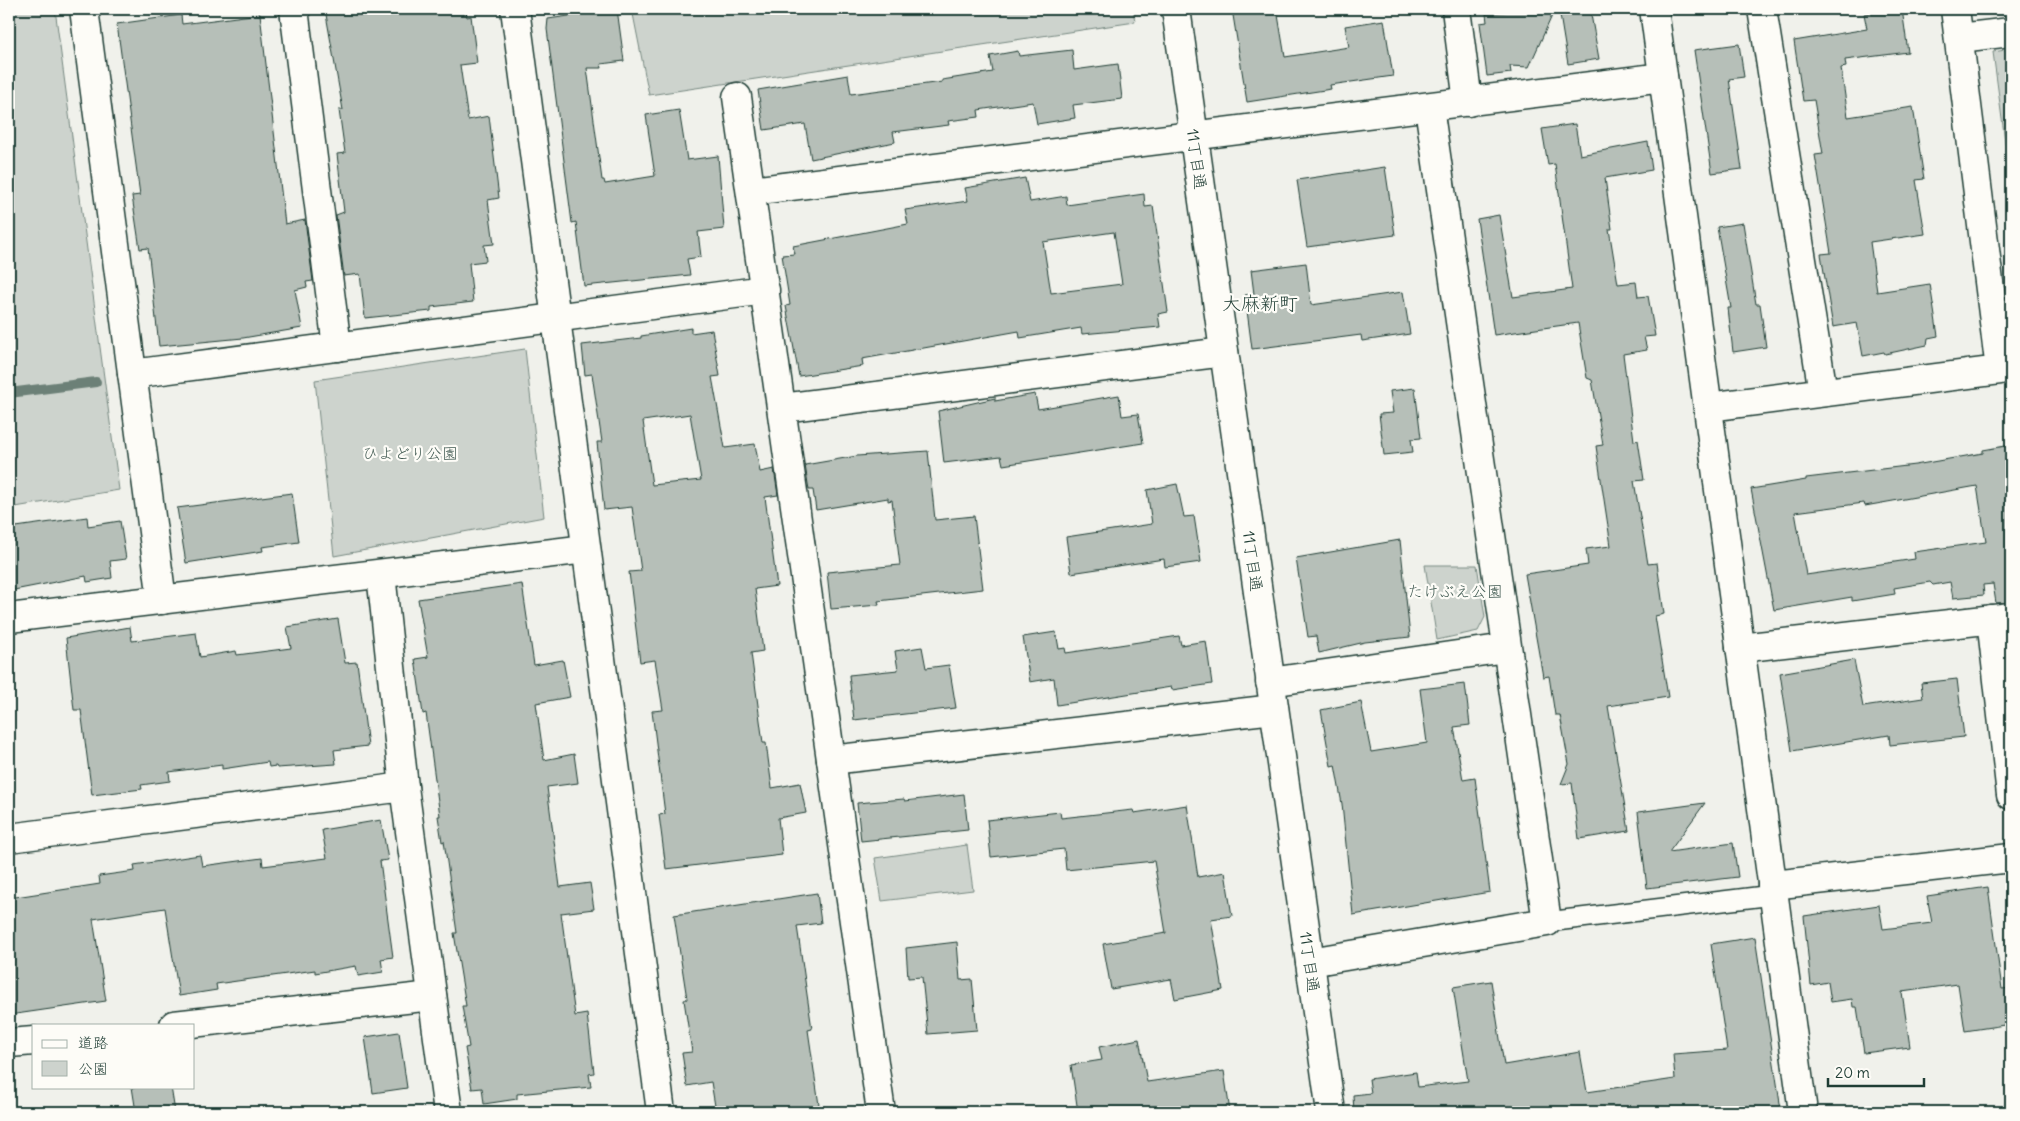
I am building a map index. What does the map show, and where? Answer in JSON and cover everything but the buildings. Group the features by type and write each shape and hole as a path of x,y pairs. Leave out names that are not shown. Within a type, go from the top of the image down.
{"street":[{"path":"84,9 162,600"},
{"path":"294,9 337,347"},
{"path":"515,9 661,1112"},
{"name":"11丁目通","path":"1176,9 1331,1112"},
{"path":"1456,9 1468,102"},
{"path":"1654,9 1803,1112"},
{"path":"1762,9 1822,392"},
{"path":"1708,406 2000,370 2000,277 1959,38 1956,9"},
{"path":"1959,38 2011,32"},
{"path":"751,191 1663,76"},
{"path":"737,96 881,1112"},
{"path":"1310,962 1547,922 1429,107"},
{"path":"132,374 765,290"},
{"path":"782,408 1224,352"},
{"path":"9,618 586,549"},
{"path":"381,574 404,787 448,1112"},
{"path":"1740,648 2001,618 2011,795"},
{"path":"1270,682 1506,648"},
{"path":"831,760 1274,709"},
{"path":"9,838 404,787"},
{"path":"1773,890 2011,858"},
{"path":"183,1024 432,996"},
{"path":"9,1044 32,1041"}],"lane":[{"path":"1547,922 1773,890"}],"green space":[{"path":"9,9 55,9 119,490 9,508"},
{"path":"632,9 1133,9 1135,22 649,95"},
{"path":"2011,49 2011,186 1993,52"},
{"name":"ひよどり公園","path":"525,349 544,517 334,556 315,380"},
{"name":"たけぶえ公園","path":"1425,565 1477,565 1485,617 1478,631 1437,640"},
{"path":"967,845 973,890 882,901 875,858"}],"waterway":[{"path":"9,393 96,382"}],"district":[{"name":"大麻新町","path":"1260,303"}]}
